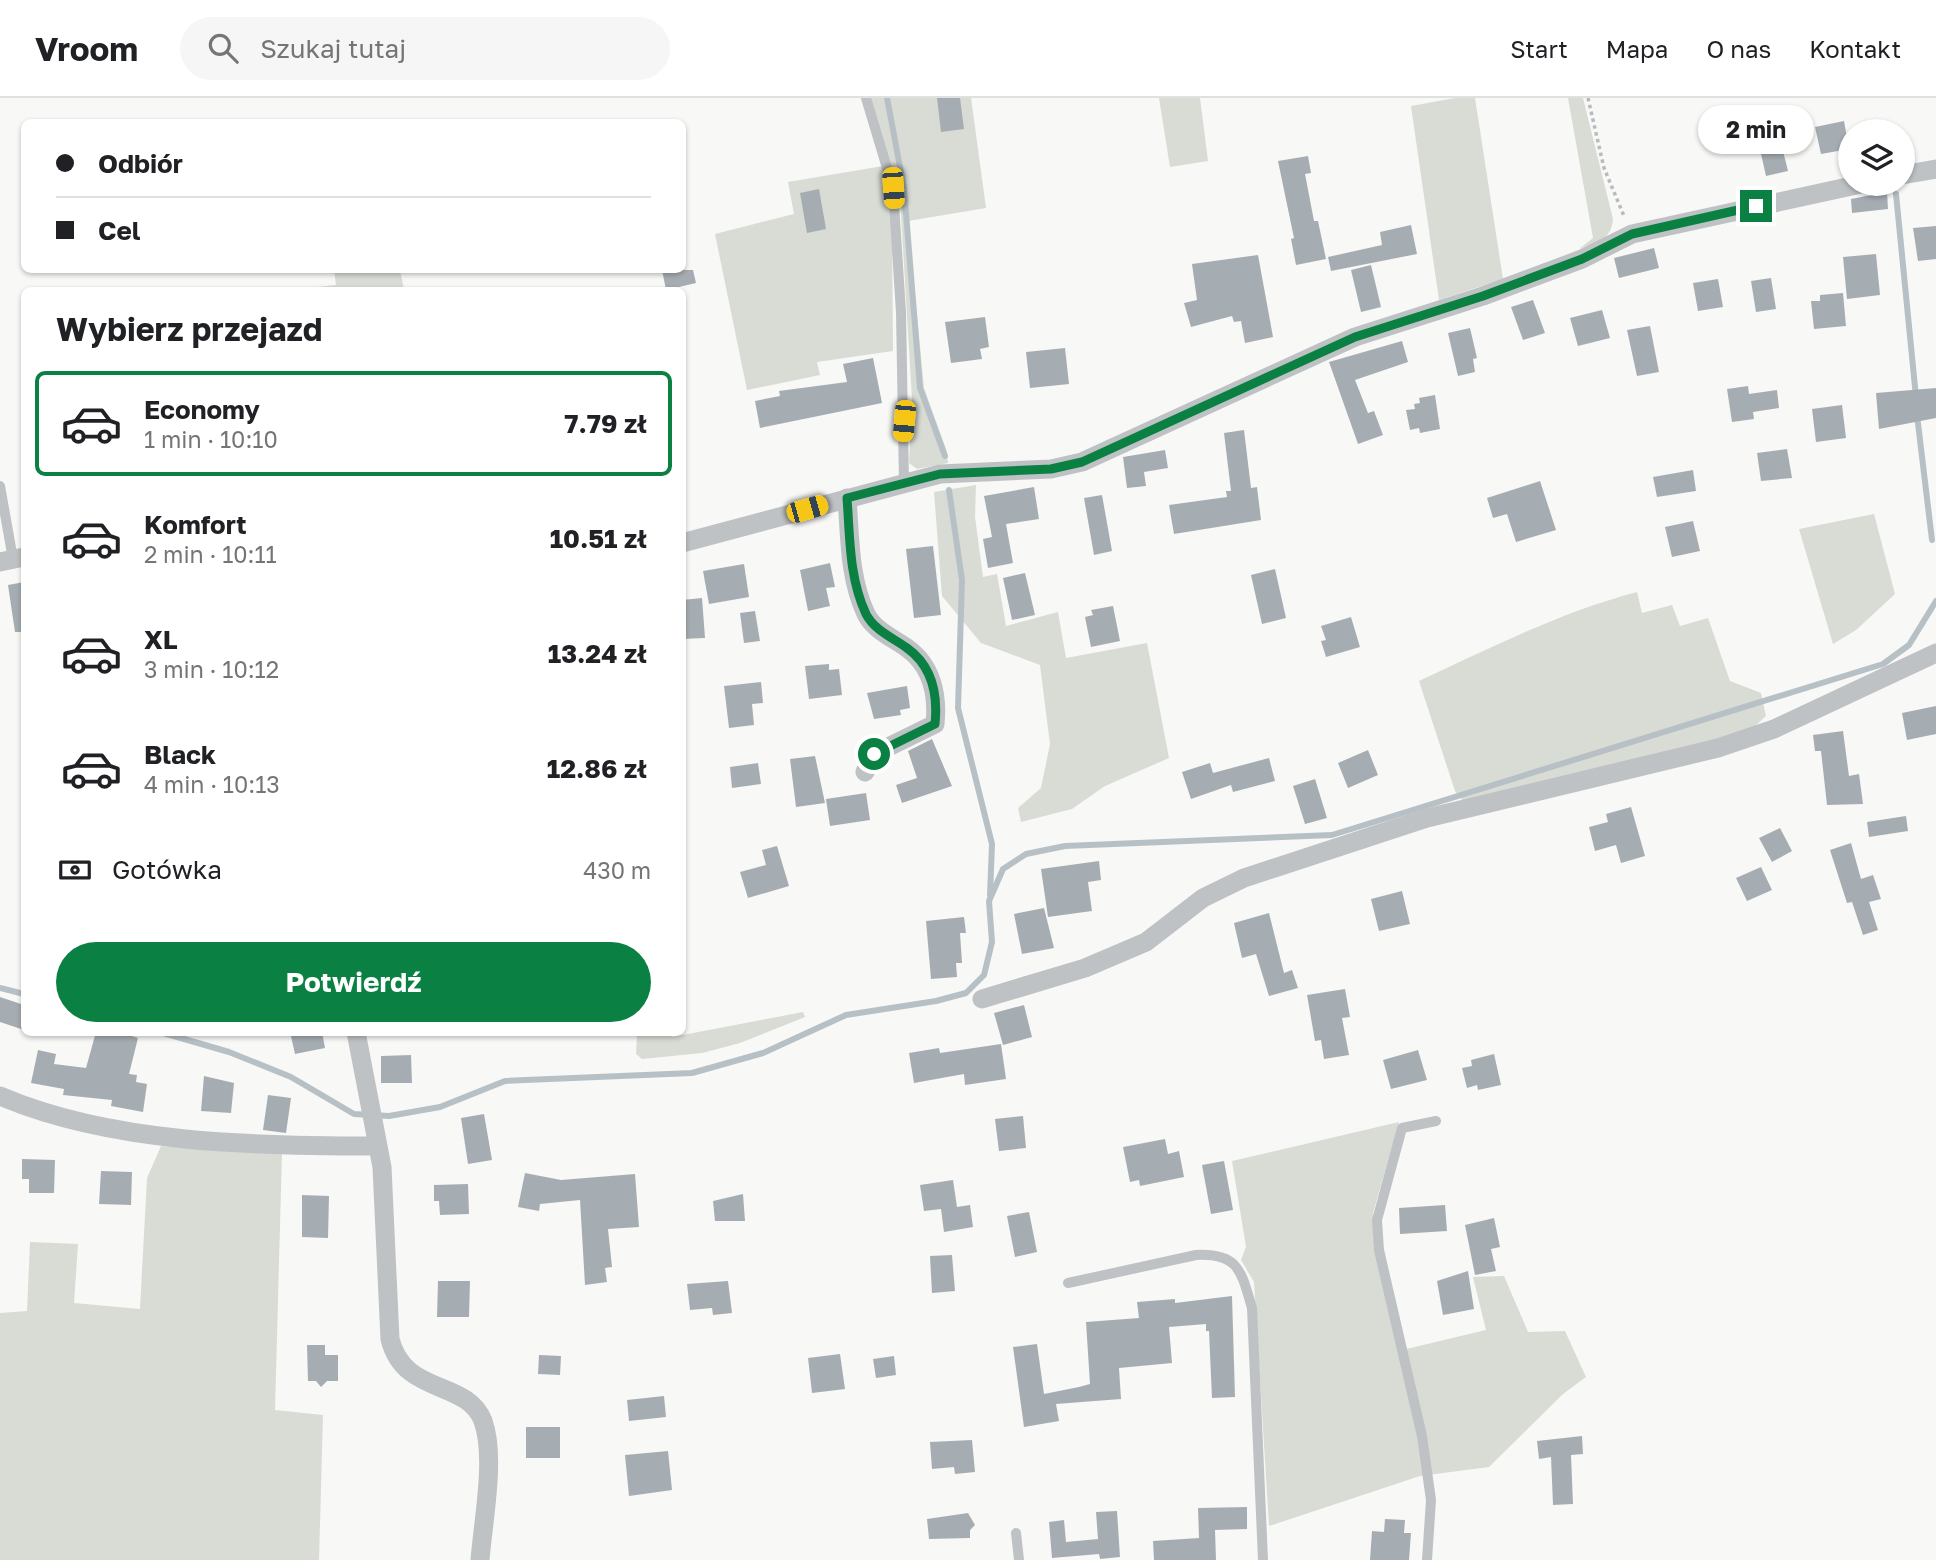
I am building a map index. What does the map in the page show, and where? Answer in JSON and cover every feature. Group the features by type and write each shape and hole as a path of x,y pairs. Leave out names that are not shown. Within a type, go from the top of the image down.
{"street":[{"path":"1915,173 1936,169"},
{"path":"686,542 940,474 1051,469 1082,462 1355,337 1496,291 1582,259 1632,234 1838,189"},
{"path":"847,498 855,584 867,617 883,633 910,650 931,677 937,703 935,724 874,754 865,772"},
{"path":"982,999 1085,968 1146,942 1203,898 1244,878 1454,811 1718,748 1774,729 1936,653"},
{"path":"357,1036 385,1196 389,1322 393,1350 413,1376 464,1399 473,1406 483,1422 487,1477 480,1560"},
{"path":"0,1096 36,1112 144,1133 259,1146 375,1137"}],"lane":[{"path":"866,98 893,188 901,312 904,483"},
{"path":"0,486 13,559"},
{"path":"1427,1560 1431,1500 1422,1436 1379,1250 1377,1220 1402,1128 1436,1121"},
{"path":"1068,1283 1196,1255 1215,1254 1229,1258 1241,1272 1252,1308 1263,1560"},
{"path":"1016,1533 1019,1560"}],"path":[{"path":"1588,98 1604,168 1632,234"}],"shaded area":[{"path":"869,98 971,98 986,208 908,221 924,388 946,449 948,463 917,469 909,463 912,399 900,198"},
{"path":"1159,98 1200,98 1208,161 1170,167"},
{"path":"1455,98 1475,98 1503,279 1439,300 1411,106"},
{"path":"1568,98 1583,98 1613,219 1610,232 1606,236 1579,249 1593,238"},
{"path":"883,166 892,217 893,351 817,362 820,375 747,390 715,234 794,214 788,182"},
{"path":"334,273 401,273 403,287 318,287 336,285"},
{"path":"976,485 975,517 983,577 997,574 1006,626 1058,612 1066,658 1147,643 1169,758 1105,786 1072,809 1021,822 1018,808 1041,788 1050,744 1040,665 981,643 942,596 934,492"},
{"path":"1874,514 1895,594 1856,630 1833,644 1799,529"},
{"path":"1637,592 1642,613 1672,605 1680,626 1708,618 1730,681 1761,693 1766,716 1754,727 1695,746 1463,801 1455,791 1419,681 1553,620"},
{"path":"803,1012 805,1017 740,1043 702,1053 642,1059 636,1054 637,1036 672,1037"},
{"path":"1399,1122 1373,1213 1374,1240 1398,1351 1486,1330 1473,1277 1504,1276 1528,1332 1565,1331 1586,1377 1563,1394 1489,1467 1420,1476 1269,1526 1254,1282 1241,1260 1246,1247 1232,1161"},
{"path":"161,1146 282,1152 275,1410 323,1415 319,1560 0,1560 0,1313 27,1311 30,1242 78,1244 74,1303 140,1309 147,1178"}],"building":[{"path":"937,98 960,98 964,129 941,132"},
{"path":"1838,122 1838,151 1821,154 1815,127"},
{"path":"1778,131 1788,171 1766,176 1757,136"},
{"path":"1308,156 1311,173 1305,174 1314,221 1318,221 1326,259 1296,265 1291,239 1294,238 1278,161"},
{"path":"819,189 826,229 807,233 800,193"},
{"path":"1887,196 1888,209 1852,213 1851,199"},
{"path":"1411,225 1417,254 1331,271 1328,257 1382,245 1380,232"},
{"path":"1936,226 1936,259 1918,261 1913,228"},
{"path":"1654,248 1659,268 1619,278 1614,258"},
{"path":"1876,254 1880,295 1847,299 1843,257"},
{"path":"1258,255 1273,337 1245,343 1241,321 1234,322 1232,316 1191,327 1184,303 1197,300 1192,264"},
{"path":"1371,265 1381,307 1361,312 1351,270"},
{"path":"686,270 693,270 696,283 665,287 663,273 686,273"},
{"path":"1771,278 1776,309 1756,312 1751,281"},
{"path":"1718,279 1723,307 1698,311 1693,283"},
{"path":"1843,293 1846,326 1814,329 1811,301 1820,301 1820,295"},
{"path":"1533,300 1545,333 1523,340 1511,307"},
{"path":"1602,310 1610,338 1578,346 1570,318"},
{"path":"985,317 989,347 980,349 982,359 951,363 945,322"},
{"path":"1650,326 1659,372 1637,376 1627,330"},
{"path":"1470,328 1477,358 1473,359 1475,372 1458,376 1448,333"},
{"path":"1402,341 1408,362 1355,380 1368,413 1374,411 1383,435 1358,444 1329,362"},
{"path":"1065,348 1069,384 1030,388 1026,352"},
{"path":"873,358 882,403 760,428 755,401 780,396 779,391 847,382 843,364"},
{"path":"1748,386 1749,394 1777,390 1779,408 1753,412 1754,419 1732,422 1727,389"},
{"path":"1936,388 1936,418 1879,429 1876,393"},
{"path":"1435,395 1440,429 1420,433 1419,428 1410,430 1406,410 1415,409 1414,404 1420,403 1419,398"},
{"path":"1842,405 1846,438 1816,442 1812,409"},
{"path":"1244,430 1251,488 1257,487 1261,520 1174,534 1169,505 1227,497 1226,491 1231,491 1224,433"},
{"path":"1787,449 1792,478 1761,481 1757,453"},
{"path":"1165,450 1168,468 1144,472 1146,486 1127,488 1123,457"},
{"path":"1693,470 1696,491 1657,497 1653,477"},
{"path":"1540,481 1556,530 1516,542 1507,514 1493,518 1487,498"},
{"path":"1034,487 1039,519 1006,524 1013,563 988,568 983,539 992,537 984,496"},
{"path":"1102,495 1112,551 1094,555 1084,498"},
{"path":"1693,521 1700,551 1672,557 1665,527"},
{"path":"933,546 941,615 914,618 906,549"},
{"path":"830,563 835,587 826,588 830,606 808,611 800,570"},
{"path":"744,564 749,597 709,604 703,571"},
{"path":"1275,569 1286,618 1262,624 1251,575"},
{"path":"1025,573 1035,615 1012,620 1003,578"},
{"path":"21,583 21,632 15,632 8,585"},
{"path":"702,598 705,638 686,639 686,600"},
{"path":"1113,606 1120,641 1091,647 1085,617 1093,615 1091,610"},
{"path":"755,611 760,641 744,643 740,613"},
{"path":"1351,617 1360,647 1326,657 1321,641 1326,640 1321,626"},
{"path":"829,664 829,670 839,669 842,695 809,699 805,666"},
{"path":"761,682 763,703 752,704 754,725 729,728 724,686"},
{"path":"907,686 910,708 900,710 901,715 874,719 867,693"},
{"path":"1936,706 1936,734 1907,740 1902,713"},
{"path":"1843,731 1849,776 1859,774 1863,804 1827,805 1821,751 1815,751 1813,735"},
{"path":"932,739 952,786 902,803 896,785 917,778 908,751"},
{"path":"1368,750 1378,775 1348,788 1338,763"},
{"path":"815,756 825,803 796,807 790,759"},
{"path":"1269,758 1275,781 1233,792 1231,785 1191,799 1182,772 1210,763 1213,773"},
{"path":"758,763 761,784 732,788 730,767"},
{"path":"1315,779 1327,818 1305,824 1293,786"},
{"path":"866,793 870,820 830,826 826,799"},
{"path":"1631,807 1645,856 1621,863 1616,845 1595,851 1589,827 1608,822 1606,814"},
{"path":"1906,816 1908,831 1869,837 1867,822"},
{"path":"1780,828 1792,851 1772,862 1759,838"},
{"path":"1851,843 1861,879 1873,875 1881,899 1869,902 1878,930 1863,935 1852,902 1847,903 1830,850"},
{"path":"777,846 789,886 748,898 740,872 766,865 762,850"},
{"path":"1099,861 1101,880 1088,882 1092,911 1048,917 1041,869"},
{"path":"1761,867 1772,890 1747,901 1736,878"},
{"path":"1402,891 1410,924 1379,931 1371,899"},
{"path":"1044,908 1054,948 1022,954 1014,914"},
{"path":"1269,913 1284,973 1292,970 1298,988 1269,996 1256,954 1242,958 1234,923"},
{"path":"964,917 966,933 960,933 962,963 956,963 957,977 931,979 926,921"},
{"path":"1345,989 1350,1017 1342,1018 1349,1055 1324,1059 1321,1040 1315,1041 1307,995"},
{"path":"0,997 21,1004 21,1029 0,1022"},
{"path":"1024,1005 1032,1037 1003,1045 994,1013"},
{"path":"95,1036 138,1038 129,1074 137,1075 136,1082 147,1084 143,1112 111,1106 112,1100 63,1095 64,1089 31,1083 38,1050 56,1054 54,1064 86,1068"},
{"path":"291,1036 323,1036 325,1048 295,1054"},
{"path":"1001,1044 1006,1079 965,1085 964,1074 914,1083 909,1053 939,1048 940,1053"},
{"path":"1418,1050 1427,1080 1391,1089 1383,1060"},
{"path":"1494,1054 1501,1085 1478,1090 1477,1085 1467,1088 1462,1068 1472,1066 1471,1060"},
{"path":"411,1055 412,1083 381,1083 381,1056"},
{"path":"204,1076 234,1083 231,1113 201,1111"},
{"path":"268,1095 291,1098 286,1133 263,1130"},
{"path":"484,1114 492,1160 468,1164 461,1118"},
{"path":"1023,1116 1026,1148 999,1151 995,1119"},
{"path":"1165,1139 1168,1154 1179,1151 1184,1177 1140,1186 1139,1180 1130,1182 1123,1147"},
{"path":"22,1159 55,1160 54,1193 29,1193 29,1179 22,1179"},
{"path":"1224,1161 1233,1210 1211,1214 1202,1165"},
{"path":"101,1171 132,1172 131,1205 99,1204"},
{"path":"525,1173 561,1180 635,1174 639,1227 608,1229 612,1267 605,1268 607,1282 585,1285 580,1200 540,1204 539,1211 518,1207"},
{"path":"953,1180 957,1207 970,1205 973,1227 944,1232 941,1209 924,1211 920,1185"},
{"path":"468,1184 469,1214 440,1215 439,1201 434,1201 434,1185"},
{"path":"743,1194 745,1221 715,1221 713,1201"},
{"path":"302,1195 329,1196 328,1238 302,1237"},
{"path":"1445,1205 1447,1231 1400,1234 1399,1208"},
{"path":"1029,1212 1037,1252 1015,1257 1007,1216"},
{"path":"1494,1218 1500,1247 1491,1249 1496,1271 1475,1275 1465,1225"},
{"path":"952,1255 955,1291 932,1293 930,1256"},
{"path":"1468,1271 1474,1309 1443,1315 1437,1281"},
{"path":"438,1281 470,1281 469,1317 437,1317"},
{"path":"728,1281 732,1313 713,1315 712,1308 690,1310 687,1284"},
{"path":"1232,1296 1235,1397 1212,1398 1209,1331 1206,1331 1206,1324 1169,1327 1172,1363 1119,1368 1121,1399 1056,1404 1059,1421 1024,1427 1013,1347 1037,1344 1044,1394 1079,1387 1090,1384 1086,1322 1139,1318 1137,1302 1175,1299 1175,1303"},
{"path":"307,1345 325,1345 325,1355 338,1355 338,1381 327,1381 321,1387 316,1381 308,1381"},
{"path":"840,1354 845,1389 812,1393 808,1358"},
{"path":"539,1355 561,1356 560,1375 538,1374"},
{"path":"894,1356 896,1375 876,1378 873,1359"},
{"path":"664,1396 666,1417 629,1421 627,1400"},
{"path":"526,1427 560,1427 560,1458 526,1458"},
{"path":"1582,1436 1583,1454 1571,1455 1573,1504 1553,1505 1551,1457 1539,1459 1537,1441"},
{"path":"972,1440 975,1472 955,1474 954,1467 932,1469 930,1442"},
{"path":"668,1451 672,1490 629,1496 625,1455"},
{"path":"1247,1507 1247,1529 1215,1530 1216,1560 1154,1560 1153,1541 1199,1538 1198,1508"},
{"path":"1117,1511 1120,1557 1100,1559 1099,1554 1052,1558 1049,1522 1064,1520 1066,1542 1098,1539 1096,1512"},
{"path":"968,1513 975,1525 970,1530 970,1538 929,1539 927,1519"},
{"path":"1385,1519 1405,1520 1404,1533 1411,1533 1409,1560 1370,1560 1372,1531 1384,1532"}],"waterway":[{"path":"887,98 904,188 920,388 945,456"},
{"path":"1896,196 1916,397"},
{"path":"1917,415 1932,540"},
{"path":"949,490 962,580 958,708 992,844 990,895"},
{"path":"174,1036 229,1052 291,1077 354,1114 389,1116 440,1107 505,1081 692,1073 763,1053 846,1015 936,1001 966,993 984,975 992,942 989,901 1003,869 1026,854 1065,846 1332,835 1883,664 1909,645 1936,601"},
{"path":"0,988 21,993"}],"route":[{"path":"874,754 935,724 937,703 931,677 910,650 883,633 867,617 855,584 847,498 940,474 1051,469 1082,462 1355,337 1483,296 1582,259 1632,234 1756,206"}]}
